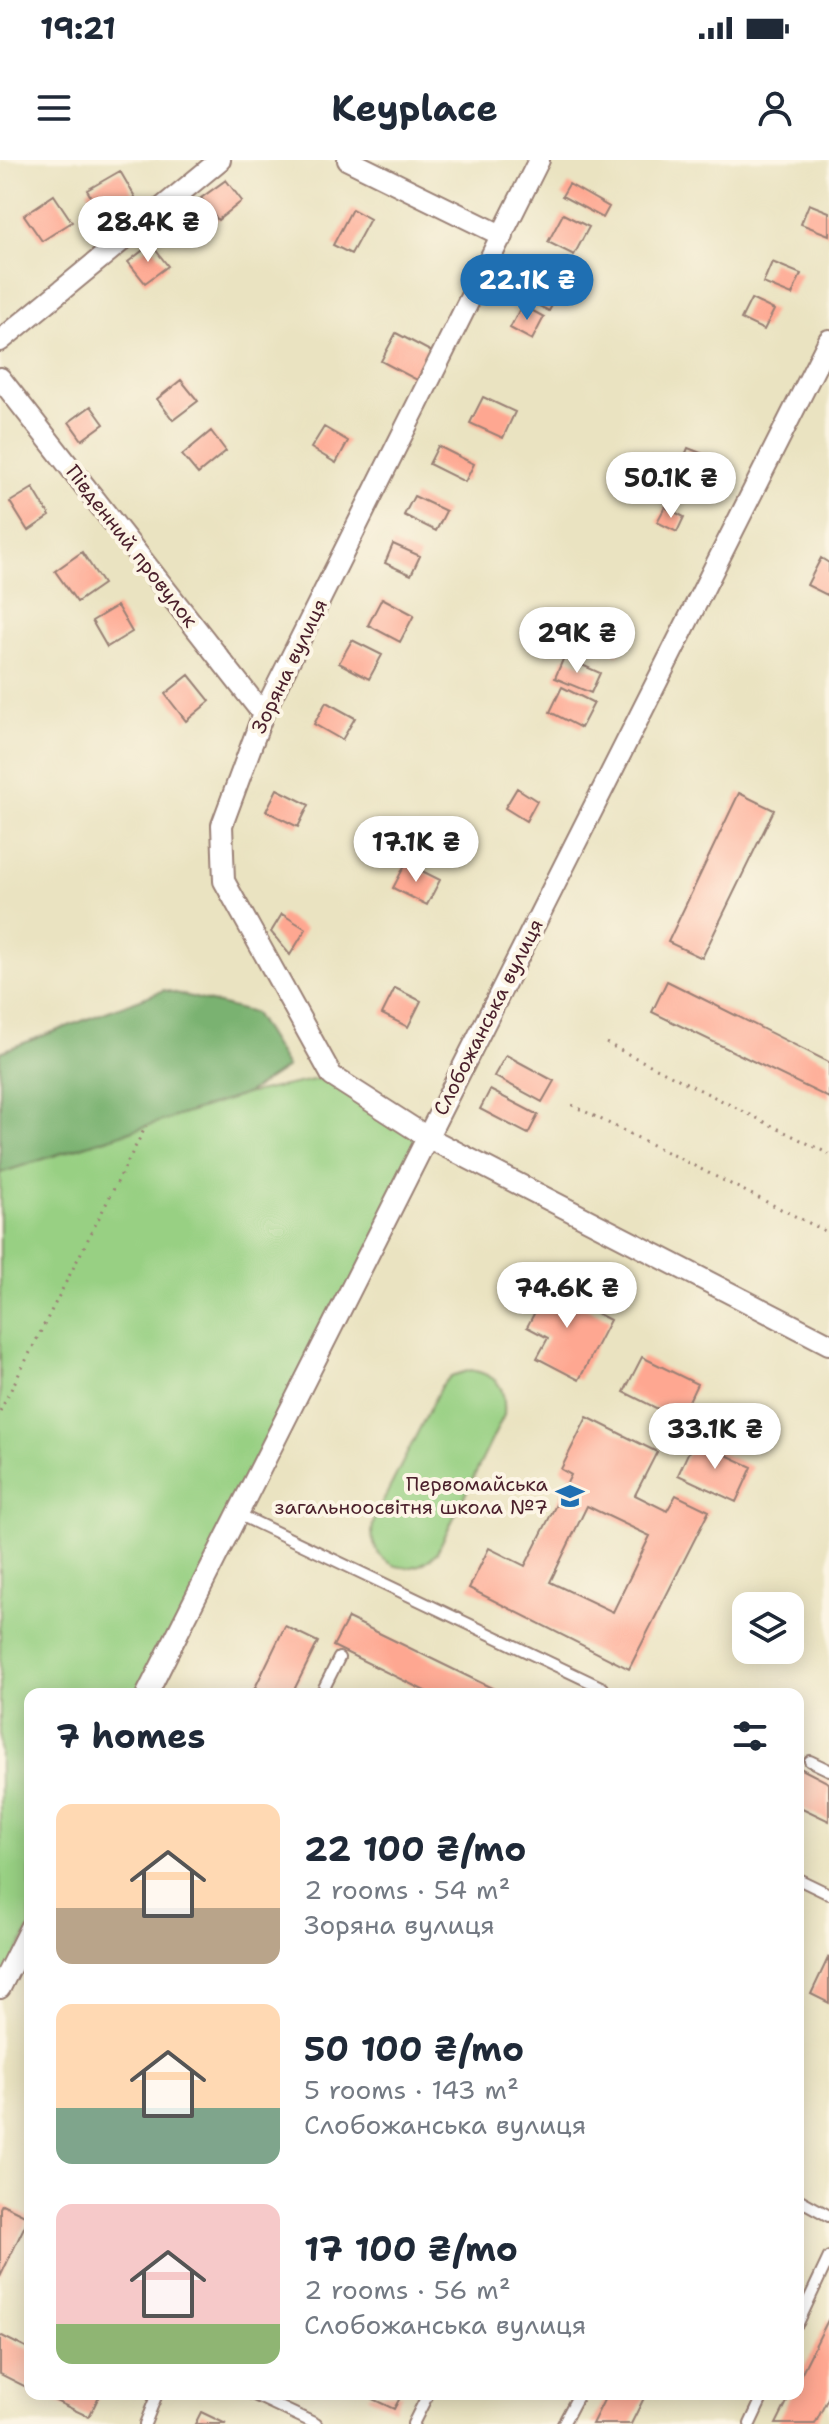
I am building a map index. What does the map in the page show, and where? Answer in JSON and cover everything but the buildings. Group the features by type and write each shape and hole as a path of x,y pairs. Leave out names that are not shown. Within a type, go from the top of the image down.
{"street":[{"path":"0,341 220,160"},
{"path":"348,160 503,236"},
{"name":"Зоряна вулиця","path":"539,160 263,714 222,825 224,881 332,1076 427,1137 829,1344"},
{"name":"Слобожанська вулиця","path":"150,1688 829,340"},
{"name":"Південний провулок","path":"0,378 263,714"},
{"path":"0,1988 24,1940"}],"lane":[{"path":"238,1514 603,1688"},
{"path":"324,1688 339,1658"},
{"path":"810,1761 829,1770"},
{"path":"804,1882 829,1894"},
{"path":"804,2202 829,2216"},
{"path":"804,2310 829,2257"},
{"path":"145,2424 155,2400"},
{"path":"265,2400 316,2424"},
{"path":"413,2424 425,2400"},
{"path":"563,2424 576,2400"},
{"path":"750,2424 761,2400"}],"path":[{"path":"606,1043 829,1154"},
{"path":"572,1105 829,1233"},
{"path":"0,1411 146,1126"}],"green space":[{"path":"164,990 254,1013 287,1067 246,1094 0,1173 0,1052"},
{"path":"332,1076 427,1137 150,1688 24,1688 24,1940 0,1988 0,1173 246,1094"},
{"path":"471,1370 488,1376 499,1385 504,1397 504,1415 437,1552 413,1567 390,1563 374,1545 372,1532 375,1517 441,1386 451,1376"}],"place":[{"name":"Первомайська загальноосвітня школа №7","path":"570,1496"}]}
